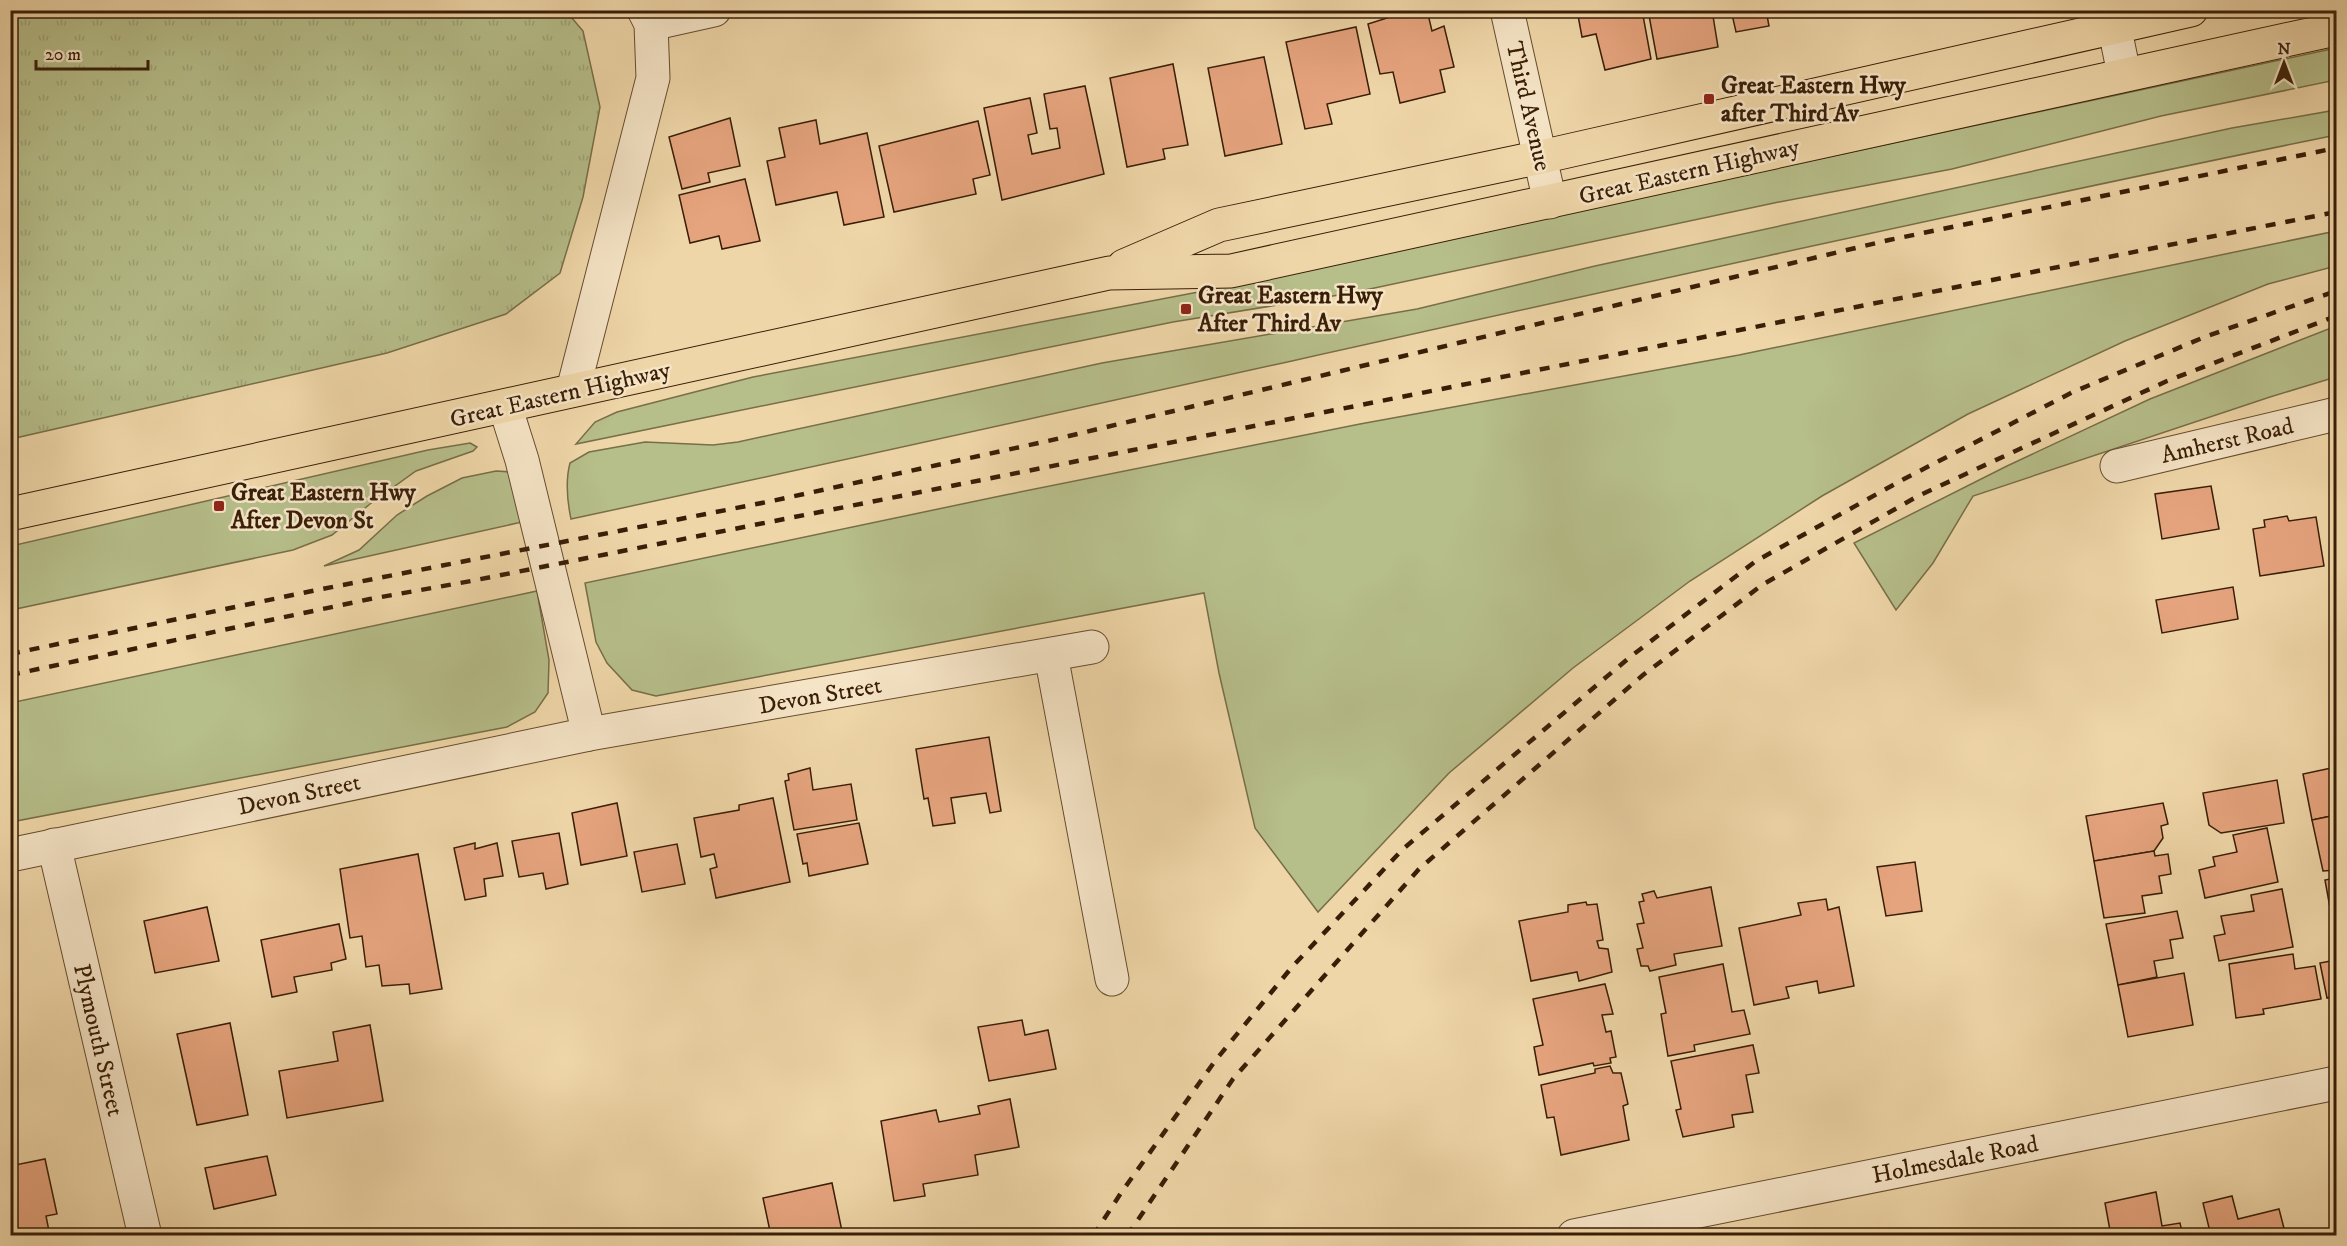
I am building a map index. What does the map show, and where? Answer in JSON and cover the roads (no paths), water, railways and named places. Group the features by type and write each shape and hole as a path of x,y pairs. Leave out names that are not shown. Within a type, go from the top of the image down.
{"highway":[{"name":"Great Eastern Highway","path":"10,514 1109,273 1219,225 1541,158 2113,19 2191,10"},
{"name":"Great Eastern Highway","path":"1109,273 1232,271 2337,29"}],"street":[{"path":"573,390 653,78 647,17 714,10"},
{"name":"Third Avenue","path":"1507,10 1550,202"},
{"path":"2113,19 2124,74"},
{"path":"505,406 522,460 589,734"},
{"name":"Amherst Road","path":"2117,466 2337,414"},
{"name":"Devon Street","path":"10,855 589,734 1092,647"},
{"path":"1051,655 1112,979"},
{"name":"Plymouth Street","path":"54,845 145,1236"},
{"name":"Holmesdale Road","path":"1574,1236 2337,1083"}],"railway":[{"path":"10,654 312,591 767,502 1048,441 1889,240 2336,148"},
{"path":"10,675 370,599 471,581 2336,212"},
{"path":"1093,1236 1215,1061 1292,967 1403,849 1630,657 1756,561 1904,479 2073,392 2207,336 2336,291"},
{"path":"1127,1236 1233,1079 1419,869 1643,675 1762,585 1918,496 2167,381 2336,316"}],"place":[{"name":"Great Eastern Hwy after Third Av","path":"1709,99"},
{"name":"Great Eastern Hwy After Third Av","path":"1186,309"},
{"name":"Great Eastern Hwy After Devon St","path":"219,506"}]}
